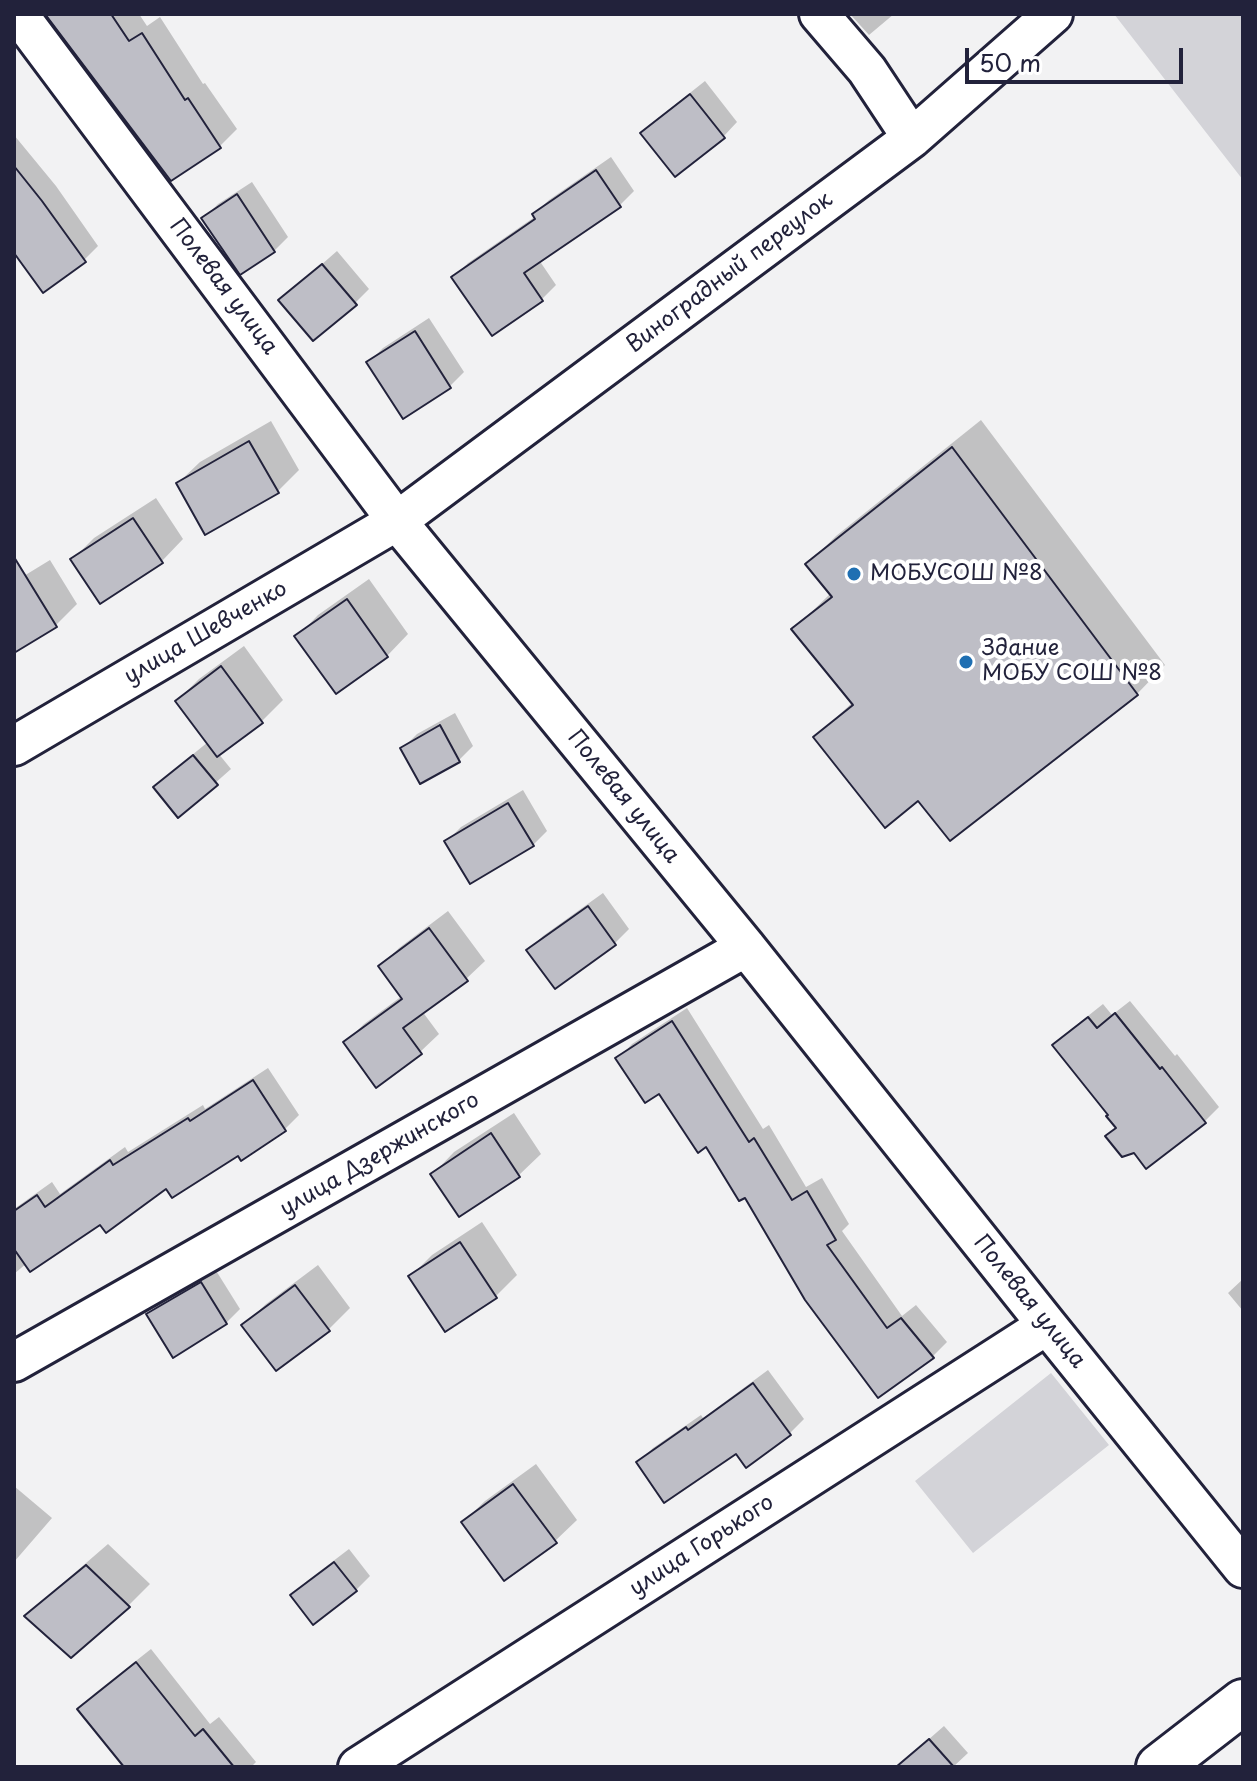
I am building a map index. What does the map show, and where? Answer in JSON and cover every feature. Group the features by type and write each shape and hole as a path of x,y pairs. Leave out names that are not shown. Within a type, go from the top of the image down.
{"main road":[{"path":"1159,1767 1243,1702"}],"street":[{"name":"Полевая улица","path":"18,14 397,521 746,947 1243,1568"},
{"path":"819,14 867,70 912,138"},
{"name":"Виноградный переулок","path":"397,521 912,138 1053,14"},
{"name":"улица Шевченко","path":"14,746 397,521"},
{"name":"улица Дзержинского","path":"14,1362 746,947"},
{"name":"улица Горького","path":"358,1767 1047,1325"}],"shaded area":[{"path":"1114,14 1243,14 1243,180"},
{"path":"1051,1373 1109,1445 973,1553 915,1481"}],"building":[{"path":"45,14 111,14 129,41 142,33 185,100 188,98 221,148 171,181"},
{"path":"690,94 725,138 675,177 640,133"},
{"path":"14,166 86,262 43,293 14,253"},
{"path":"596,170 621,207 524,273 543,301 492,336 451,277 535,219 532,214"},
{"path":"237,194 275,252 240,275 201,218"},
{"path":"322,264 357,305 313,341 278,300"},
{"path":"415,331 451,388 403,419 366,362"},
{"path":"249,441 279,493 205,535 176,483"},
{"name":"Здание МОБУ СОШ №8","path":"952,447 1138,695 950,841 918,801 885,828 813,737 853,705 791,629 832,597 805,564"},
{"path":"133,518 163,563 100,604 70,559"},
{"path":"14,557 57,627 14,653"},
{"path":"347,599 388,657 336,694 294,636"},
{"path":"221,666 263,723 217,757 175,701"},
{"path":"440,725 460,762 420,784 400,748"},
{"path":"193,755 218,785 178,818 153,787"},
{"path":"508,803 534,846 470,884 444,841"},
{"path":"588,906 616,945 555,989 526,950"},
{"path":"429,928 468,981 403,1028 422,1054 376,1088 343,1042 402,999 378,966"},
{"path":"1115,1013 1206,1123 1146,1169 1134,1153 1122,1157 1105,1136 1116,1128 1052,1045 1088,1017 1097,1028"},
{"path":"672,1021 749,1142 754,1138 792,1200 807,1191 836,1240 827,1245 887,1328 901,1318 934,1358 878,1398 805,1300 745,1198 739,1201 706,1147 698,1153 659,1094 645,1103 615,1058"},
{"path":"253,1080 286,1131 241,1161 238,1156 172,1198 166,1189 106,1233 100,1225 30,1272 14,1249 14,1211 37,1195 45,1207 110,1160 113,1165"},
{"path":"491,1133 520,1177 459,1217 430,1174"},
{"path":"460,1242 497,1298 445,1332 408,1276"},
{"path":"201,1282 227,1324 173,1358 146,1314"},
{"path":"295,1285 330,1331 276,1371 241,1325"},
{"path":"753,1383 791,1435 746,1468 736,1454 664,1503 636,1462 686,1427 688,1430"},
{"path":"513,1484 557,1543 504,1581 461,1522"},
{"path":"334,1562 357,1591 313,1625 290,1595"},
{"path":"86,1565 130,1607 71,1658 24,1616"},
{"path":"136,1662 195,1736 203,1729 234,1767 124,1767 77,1709"},
{"path":"929,1739 954,1767 896,1767"}],"place":[{"name":"МОБУСОШ №8","path":"854,574"},
{"name":"Здание МОБУ СОШ №8","path":"966,662"}]}
